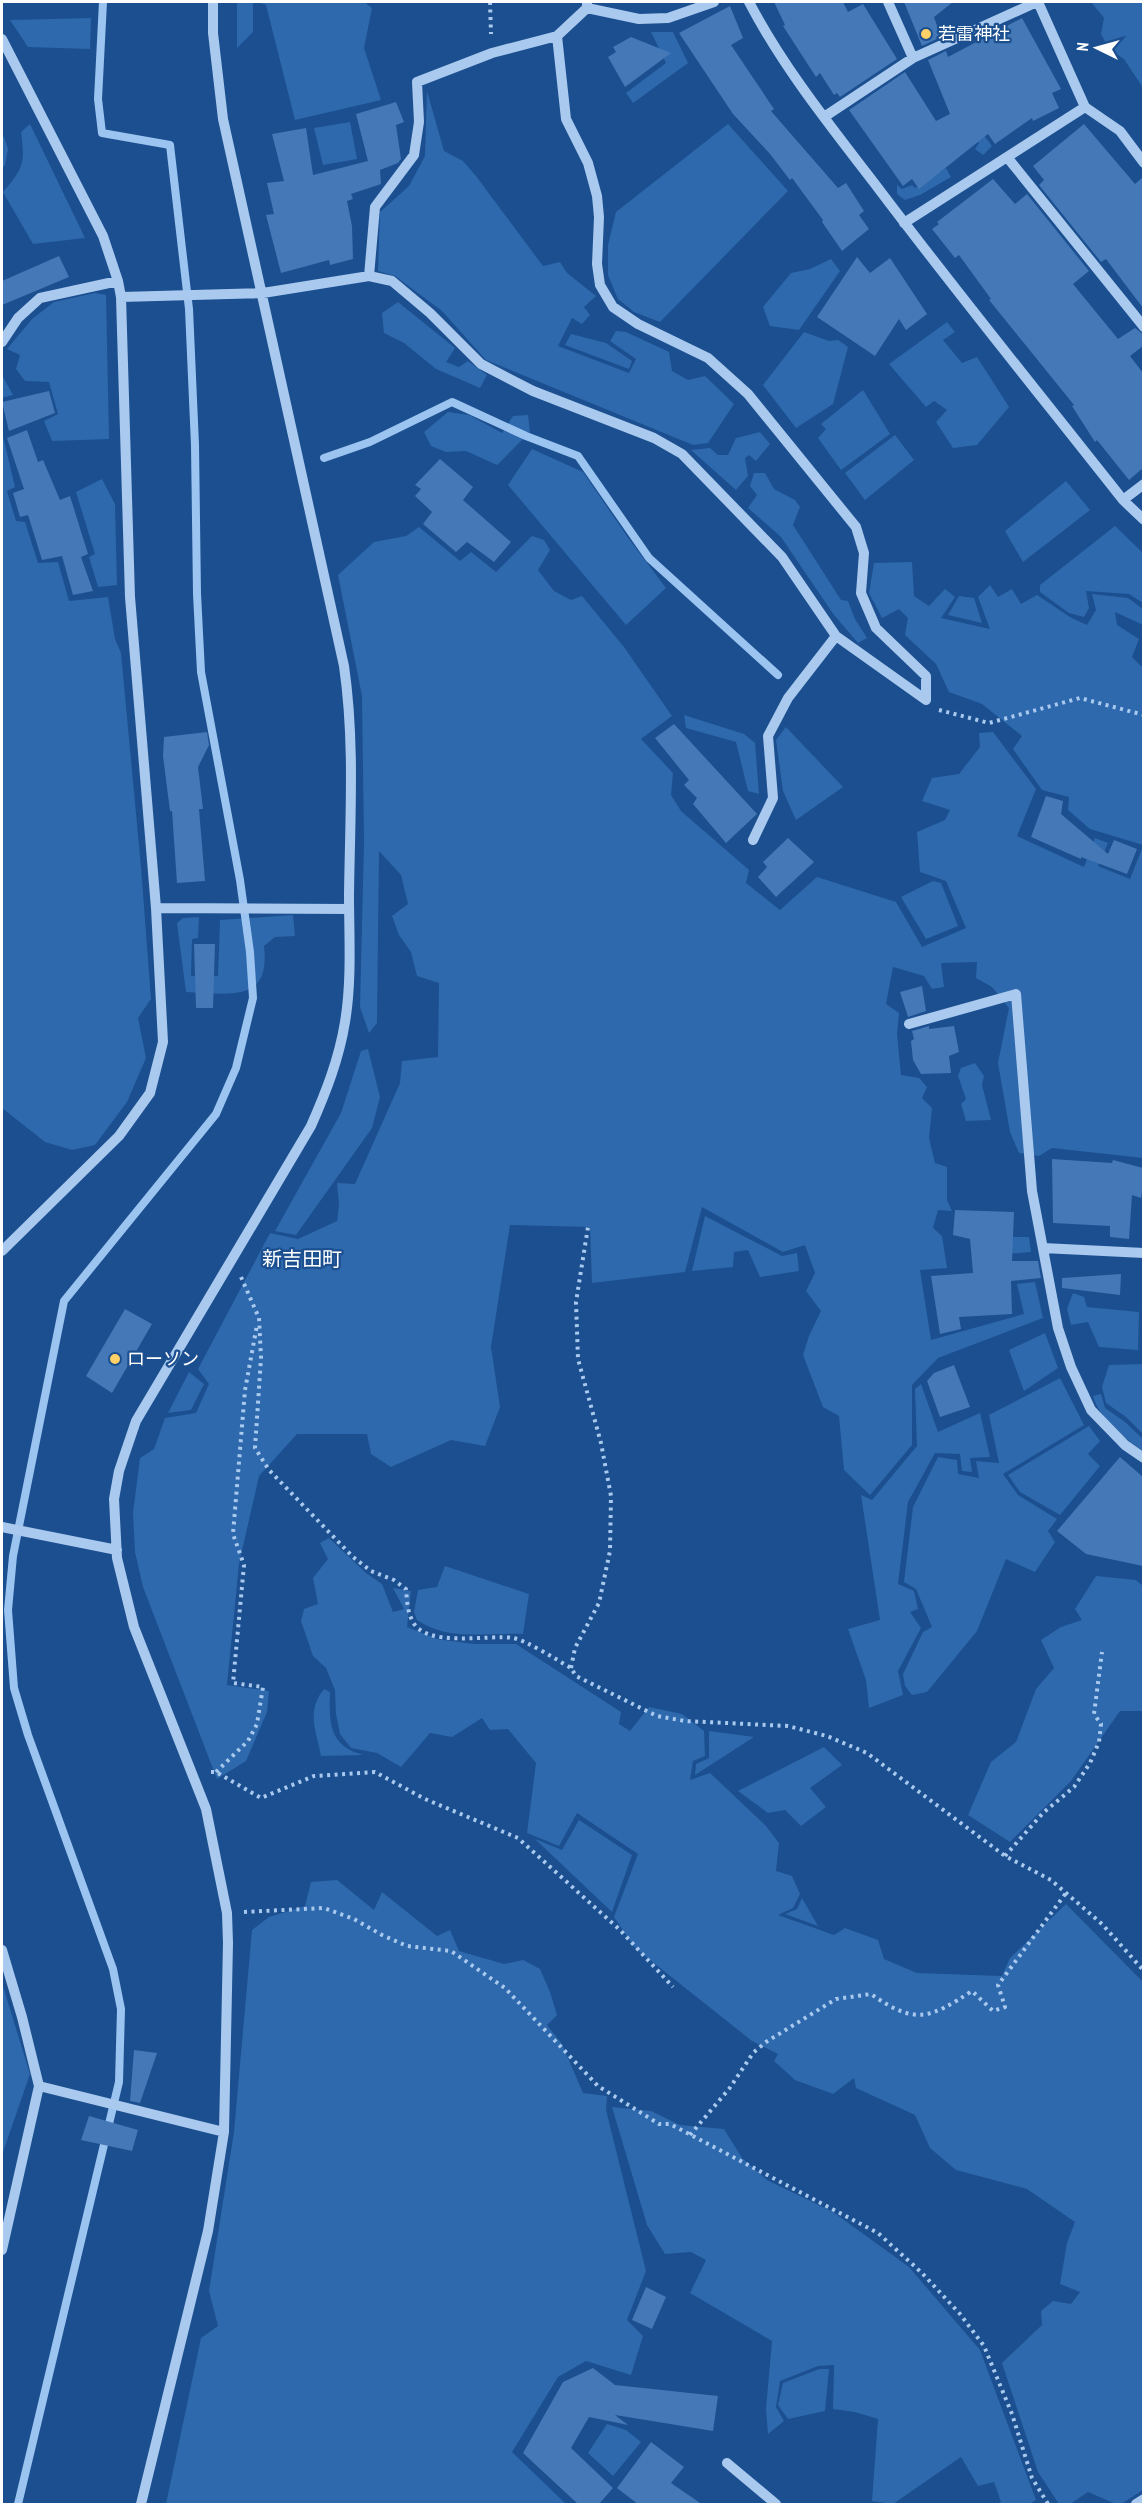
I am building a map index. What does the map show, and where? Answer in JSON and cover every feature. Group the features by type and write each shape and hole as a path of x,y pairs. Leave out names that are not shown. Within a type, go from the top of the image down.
{"street":[{"path":"141,2505 208,2231 224,2132 227,1913 206,1809 134,1627 117,1550 114,1499 119,1471 136,1421 311,1126 333,1075 345,1022 349,909 350,708 341,654 223,119 213,33 213,2"},
{"path":"369,276 375,207 414,156 419,122 417,82 492,53 557,36 587,5 639,19 668,18 714,2"},
{"path":"748,2 766,35 904,223 1123,500 1143,520"},
{"path":"888,2 913,58"},
{"path":"824,117 913,58 1037,2 1085,106 1120,131 1143,163"},
{"path":"557,36 566,119 588,163 597,196 599,217 597,264 600,285 613,307 638,324 708,358 748,394 856,527 864,553 861,593 876,628 926,676 926,700"},
{"path":"2,39 103,236 121,297 130,597 156,908 163,1042 150,1093 119,1136 2,1251"},
{"path":"904,223 1085,106"},
{"path":"1007,157 1143,327"},
{"path":"121,297 262,293 369,276 392,281 430,313 481,364 533,391 654,438 682,454 782,557 836,636 926,700"},
{"path":"2,342 18,318 40,298 118,281"},
{"path":"1123,500 1143,484"},
{"path":"753,840 773,798 768,736 788,698 836,636"},
{"path":"156,908 349,909"},
{"path":"909,1024 1016,994 1032,1191 1058,1328 1071,1367 1091,1410 1125,1445 1143,1458"},
{"path":"1043,1248 1143,1253"},
{"path":"2,1527 117,1550"},
{"path":"2,1950 39,2086 2,2250"},
{"path":"39,2086 224,2132"},
{"path":"727,2463 776,2505"},
{"path":"1136,2505 1143,2499"}],"path":[{"path":"490,2 492,53"},
{"path":"926,700 939,710 989,723 1080,698 1143,715"},
{"path":"571,1668 575,1648 599,1603 610,1551 611,1496 601,1443 578,1359 576,1302 588,1227"},
{"path":"233,1260 259,1318 261,1358 255,1448 269,1470 354,1557 371,1571 394,1580 406,1589 412,1623 428,1634 454,1639 514,1638 571,1668 576,1676 657,1716 685,1721 788,1726 827,1736 867,1753 1005,1856 1051,1880 1102,1924 1143,1971"},
{"path":"216,1772 248,1741 258,1724 263,1687 233,1683 244,1565 233,1534 245,1390 259,1318"},
{"path":"1005,1856 1042,1813 1074,1787 1090,1763 1098,1742 1101,1724 1094,1714 1102,1652"},
{"path":"192,1773 216,1772 261,1798 314,1776 375,1772 425,1798 518,1838 620,1930 673,1987"},
{"path":"690,2135 729,2089 753,2053 798,2021 836,1999 871,1994 894,2010 918,2015 942,2011 972,1991 993,2012 1005,2007 998,1985 1066,1893"},
{"path":"227,1913 324,1908 354,1919 407,1946 451,1951 505,1988 598,2086 659,2124 670,2124 878,2233 922,2273 960,2314 984,2346 1012,2414 1032,2478 1048,2505"}],"shaded area":[{"path":"237,2 253,2 253,32 237,48"},
{"path":"258,2 364,2 372,8 364,48 381,100 295,120 266,5"},
{"path":"1091,2 1143,2 1143,88 1124,59 1109,49 1101,34 1104,18"},
{"path":"91,18 90,49 28,47 10,20"},
{"path":"651,32 673,32 688,63 633,103 626,93 666,63"},
{"path":"427,91 444,151 463,161 476,176 543,266 560,262 567,273 596,296 584,307 590,315 582,324 572,318 558,346 629,373 636,359 610,341 616,331 626,332 669,352 672,371 688,380 705,376 734,404 708,443 693,445 486,360 442,311 395,276 378,271 380,212 409,186 425,156"},
{"path":"963,107 992,146 983,155 975,149 979,143 955,112"},
{"path":"350,122 357,159 323,165 314,128"},
{"path":"30,124 85,238 33,244 3,192 19,171 23,158 21,132"},
{"path":"728,124 788,191 660,322 634,312 618,299 608,275 608,245 616,212"},
{"path":"2,137 8,149 5,165 2,168"},
{"path":"946,168 951,177 920,195 905,200 897,194 897,185 902,189 912,185 915,188"},
{"path":"831,259 840,271 799,330 770,326 763,307 791,273 810,269"},
{"path":"95,293 106,295 109,439 52,441 44,421 58,414 49,382 25,381 16,369 20,355 7,349 32,319 54,302"},
{"path":"398,302 455,348 446,362 459,367 468,361 487,375 480,388 436,369 404,343 384,333 382,313"},
{"path":"947,322 955,332 943,340 962,363 977,357 1009,407 977,445 953,448 936,422 947,410 934,401 926,407 889,364"},
{"path":"804,332 829,341 838,340 848,347 833,404 796,428 763,385"},
{"path":"571,334 606,343 632,361 629,369 565,345"},
{"path":"3,377 13,395 2,398"},
{"path":"863,390 890,434 841,470 818,438 826,429 821,424"},
{"path":"448,412 469,415 502,433 513,416 528,415 530,432 497,465 466,451 446,452 431,446 424,432"},
{"path":"2,432 15,487 7,491 16,521 25,522 38,563 58,562 69,601 108,597 115,639 121,653 151,999 138,1018 146,1058 127,1102 95,1145 72,1150 45,1142 2,1108"},
{"path":"760,432 770,444 756,461 749,455 745,458 748,476 736,490 691,450 710,448 718,455 728,455 736,438"},
{"path":"895,435 914,460 865,500 845,473"},
{"path":"532,449 583,472 666,588 626,625 508,485"},
{"path":"754,473 765,473 774,489 795,500 800,507 793,525 841,600 848,601 855,619 867,638 858,643 834,615 781,537 748,508 757,495 750,486"},
{"path":"102,479 115,504 117,585 98,587 89,557 95,554 76,492"},
{"path":"1066,481 1090,510 1023,562 1005,531"},
{"path":"1115,526 1143,553 1143,603 1129,594 1086,591 1089,608 1084,617 1069,613 1040,592 1040,585"},
{"path":"419,527 460,561 471,552 496,572 532,536 544,540 550,550 538,570 554,591 571,600 582,596 624,647 672,716 641,739 673,773 671,795 681,811 749,870 746,883 780,910 817,877 896,902 922,947 966,928 946,881 920,872 917,832 945,820 950,810 922,801 932,778 959,774 980,747 979,733 993,732 1036,789 1017,836 1084,867 1095,838 1108,843 1098,866 1130,879 1143,846 1143,1158 1052,1148 1039,1156 1019,1153 1010,1132 998,1063 1009,1008 992,987 976,978 977,962 941,963 944,987 932,989 924,976 893,967 886,1004 899,1013 897,1034 901,1075 919,1078 927,1087 922,1098 932,1108 929,1138 935,1163 947,1167 947,1200 952,1211 938,1210 933,1228 942,1236 947,1268 920,1270 931,1340 1024,1314 1017,1284 1035,1282 1043,1318 938,1358 912,1385 912,1445 870,1495 844,1470 839,1416 823,1407 803,1355 821,1311 806,1291 815,1273 805,1245 783,1252 702,1207 685,1272 592,1283 590,1227 510,1225 491,1347 500,1407 485,1446 451,1440 391,1467 371,1454 367,1434 297,1434 259,1476 239,1564 227,1685 269,1691 267,1712 246,1761 217,1779 143,1587 135,1552 133,1513 140,1458 154,1449 165,1418 196,1413 209,1384 198,1369 270,1233 298,1239 337,1221 339,1204 337,1183 355,1184 400,1083 402,1061 438,1057 439,983 417,976 411,952 399,935 392,916 408,904 401,875 379,851 377,1023 369,1033 360,1007 364,842 362,696 338,575 374,542 406,536"},
{"path":"912,562 914,596 929,606 945,589 955,597 941,618 990,629 978,597 990,585 998,597 1012,589 1021,604 1037,595 1070,617 1087,625 1096,610 1092,594 1128,598 1143,609 1143,625 1115,612 1117,625 1139,639 1132,657 1141,666 1143,665 1143,845 1090,829 1068,810 1069,797 1042,790 1013,749 1022,736 982,704 949,692 936,664 905,635 908,618 899,609 882,618 869,593 874,563"},
{"path":"959,596 974,598 982,623 948,615"},
{"path":"684,715 744,734 755,743 759,794 748,791 736,742 686,728"},
{"path":"786,727 843,787 796,820 783,791 776,740"},
{"path":"933,881 941,883 958,926 926,939 901,897"},
{"path":"293,915 295,936 275,937 264,946 261,978 253,987 231,993 186,992 177,923 183,918 199,917 198,938 192,939 191,976 218,976 220,920"},
{"path":"368,1049 380,1097 372,1128 296,1235 275,1231 341,1113 361,1051"},
{"path":"975,1063 984,1076 982,1085 991,1120 966,1121 961,1104 966,1099 958,1076 961,1068"},
{"path":"705,1216 782,1256 797,1253 799,1271 760,1277 748,1250 734,1252 733,1267 692,1271"},
{"path":"994,1237 1029,1237 1031,1252 996,1255"},
{"path":"1073,1293 1084,1297 1087,1307 1139,1312 1138,1350 1099,1347 1088,1322 1071,1325 1067,1309"},
{"path":"1045,1333 1058,1368 1024,1391 1009,1350"},
{"path":"1144,1364 1143,1434 1126,1417 1106,1403 1102,1387 1109,1365"},
{"path":"189,1372 204,1384 191,1410 168,1413"},
{"path":"1060,1378 1084,1425 1003,1474 1018,1495 1057,1519 1048,1531 1055,1542 1035,1572 1006,1559 977,1631 927,1692 912,1695 905,1686 903,1674 923,1632 932,1627 916,1589 904,1582 913,1507 938,1457 957,1460 958,1474 979,1478 976,1461 999,1463 989,1415"},
{"path":"921,1384 938,1432 980,1413 990,1457 970,1458 972,1472 962,1471 960,1454 935,1453 908,1502 898,1584 914,1591 918,1609 910,1612 921,1628 898,1671 903,1695 869,1708 866,1680 848,1629 880,1620 861,1495 872,1500 917,1446 915,1389"},
{"path":"1101,1394 1105,1408 1143,1439 1143,1451 1106,1420 1093,1396"},
{"path":"1089,1426 1100,1441 1088,1454 1100,1466 1060,1515 1020,1492 1008,1475"},
{"path":"329,1538 366,1573 382,1584 393,1612 404,1609 393,1588 411,1591 407,1627 437,1639 474,1644 516,1644 621,1712 619,1724 630,1731 649,1707 682,1714 704,1731 705,1756 693,1761 690,1780 710,1773 766,1826 779,1843 776,1871 792,1876 800,1894 793,1908 778,1915 834,1935 845,1928 878,1940 884,1959 917,1973 1002,1976 1010,1958 1066,1904 1143,1982 1143,2490 1121,2504 1088,2492 1070,2504 1059,2504 1038,2472 1002,2363 1042,2325 1041,2311 1053,2301 1071,2304 1080,2292 1060,2284 1067,2243 1075,2222 1027,2189 956,2170 930,2148 915,2115 856,2088 854,2078 833,2094 795,2080 774,2061 778,2054 752,2041 635,1948 614,1917 638,1854 577,1813 559,1846 527,1833 536,1763 508,1729 490,1730 482,1718 452,1737 430,1733 401,1767 377,1753 351,1748 340,1734 335,1690 326,1668 313,1656 301,1621 304,1609 318,1604 313,1578 328,1559 320,1543"},
{"path":"445,1566 529,1594 523,1634 455,1634 430,1627 417,1620 414,1612 418,1590 437,1587"},
{"path":"1096,1576 1136,1580 1143,1586 1143,1711 1120,1711 1071,1781 1010,1842 968,1815 991,1762 1016,1742 1036,1689 1054,1668 1041,1640 1061,1627 1082,1620 1075,1609"},
{"path":"324,1689 330,1692 331,1723 337,1739 343,1746 363,1755 321,1756 314,1713 318,1697"},
{"path":"709,1731 754,1737 695,1775 696,1764 709,1758"},
{"path":"824,1747 842,1765 810,1788 826,1807 801,1826 785,1810 768,1813 738,1791"},
{"path":"579,1820 632,1855 612,1912 535,1839 562,1850"},
{"path":"337,1880 374,1910 382,1892 437,1936 450,1930 459,1951 504,1964 523,1960 540,1969 557,2015 547,2025 562,2044 583,2093 607,2096 606,2110 646,2271 627,2320 643,2336 631,2375 586,2361 558,2377 512,2452 566,2504 166,2504 201,2338 218,2326 209,2291 234,2132 252,1930 269,1917 305,1906 311,1882"},
{"path":"802,1898 818,1926 785,1914 797,1909"},
{"path":"2,1983 30,2074 2,2155"},
{"path":"612,2107 651,2111 680,2125 724,2129 742,2158 767,2180 833,2212 909,2267 980,2350 1036,2500 1029,2504 996,2504 1001,2502 994,2482 978,2486 961,2457 893,2504 872,2501 878,2419 855,2412 833,2409 834,2365 818,2366 780,2381 776,2407 784,2421 768,2434 766,2409 772,2341 690,2293 706,2260 691,2252 665,2254 647,2225"},
{"path":"819,2369 829,2369 825,2411 788,2419 778,2405 783,2383"},
{"path":"607,2424 626,2430 641,2442 613,2476 588,2453"}],"building":[{"path":"774,2 843,2 848,12 863,4 897,59 840,97 837,93 834,95 820,73 816,77 783,26 785,25"},
{"path":"904,2 953,2 934,17 941,37 922,46"},
{"path":"730,6 743,38 731,45 774,109 771,111 838,188 846,183 864,211 859,215 869,229 842,251 822,222 823,220 792,178 790,180 770,154 733,114 679,33"},
{"path":"1022,18 1061,89 1052,93 1059,108 1033,121 1032,118 995,144 988,134 919,189 912,179 903,186 849,110 905,72 936,121 950,114 928,60 946,51 948,57"},
{"path":"631,37 671,53 625,87 608,57 616,52 613,47"},
{"path":"396,102 404,122 396,125 401,159 398,163 380,170 381,184 351,194 353,199 347,201 352,226 353,259 330,265 329,260 281,273 266,215 274,214 267,183 284,181 272,134 306,128 313,175 368,161 356,114"},
{"path":"1084,124 1135,184 1143,177 1143,308 1106,259 1101,262 1039,185 1044,180 1033,166"},
{"path":"993,179 1015,204 1027,194 1089,271 1073,284 1118,339 1135,328 1143,334 1143,346 1130,356 1143,373 1143,468 1129,480 1097,440 1095,442 1072,406 1074,405 989,300 991,299 959,255 955,258 932,229 939,224 937,222"},
{"path":"59,256 69,277 2,305 2,281"},
{"path":"857,257 870,273 890,258 927,314 906,330 899,319 875,356 817,317"},
{"path":"49,391 55,413 9,431 2,402"},
{"path":"27,430 38,462 43,460 60,500 70,496 88,554 81,557 93,591 73,595 62,556 42,560 28,515 20,517 13,493 24,489 7,438"},
{"path":"440,459 473,487 463,500 511,542 494,562 467,542 456,552 423,524 432,512 415,496 421,489 415,485"},
{"path":"674,724 757,814 726,843 693,804 697,798 684,785 689,780 655,738"},
{"path":"207,732 209,745 198,767 203,809 199,809 205,881 177,883 172,811 170,811 163,756 164,737"},
{"path":"1046,796 1063,801 1061,814 1108,854 1114,840 1137,849 1127,874 1081,857 1081,859 1031,837"},
{"path":"788,838 814,862 776,897 758,877 767,867 763,862"},
{"path":"194,944 215,944 213,1008 196,1008"},
{"path":"922,986 926,1011 908,1017 900,992"},
{"path":"929,1026 929,1029 954,1026 959,1052 949,1056 951,1073 921,1074 913,1060 912,1031"},
{"path":"1052,1159 1112,1163 1113,1160 1143,1168 1141,1198 1132,1195 1129,1239 1110,1237 1110,1226 1053,1223"},
{"path":"955,1210 1014,1212 1012,1261 1038,1261 1041,1278 1011,1281 1012,1314 959,1317 961,1329 940,1334 931,1276 973,1273 970,1239 953,1235"},
{"path":"1121,1274 1120,1295 1062,1288 1062,1278"},
{"path":"125,1309 152,1324 112,1393 86,1376"},
{"path":"954,1365 970,1407 940,1417 927,1381 934,1373"},
{"path":"1120,1457 1143,1477 1143,1566 1086,1554 1057,1531"},
{"path":"134,2050 157,2053 140,2103 130,2101"},
{"path":"89,2116 138,2130 132,2151 81,2140"},
{"path":"646,2287 666,2297 652,2329 632,2320"},
{"path":"593,2368 615,2385 718,2396 713,2431 615,2415 628,2425 589,2417 571,2448 613,2488 598,2505 579,2505 523,2453 563,2382"},
{"path":"651,2442 684,2467 671,2483 703,2505 639,2505 617,2488"}],"waterway":[{"path":"18,2504 119,2082 121,2009 113,1969 28,1735 14,1688 8,1610 13,1556 64,1301 216,1114 236,1068 253,998 250,952 240,880 201,672 189,309 170,145 102,133 98,99 103,2"},
{"path":"324,458 370,442 452,402 526,436 578,456 649,558 778,675"}],"place":[{"name":"若雷神社","path":"926,34"},
{"name":"ローソン","path":"115,1359"}],"district":[{"name":"新吉田町","path":"302,1259"}]}
